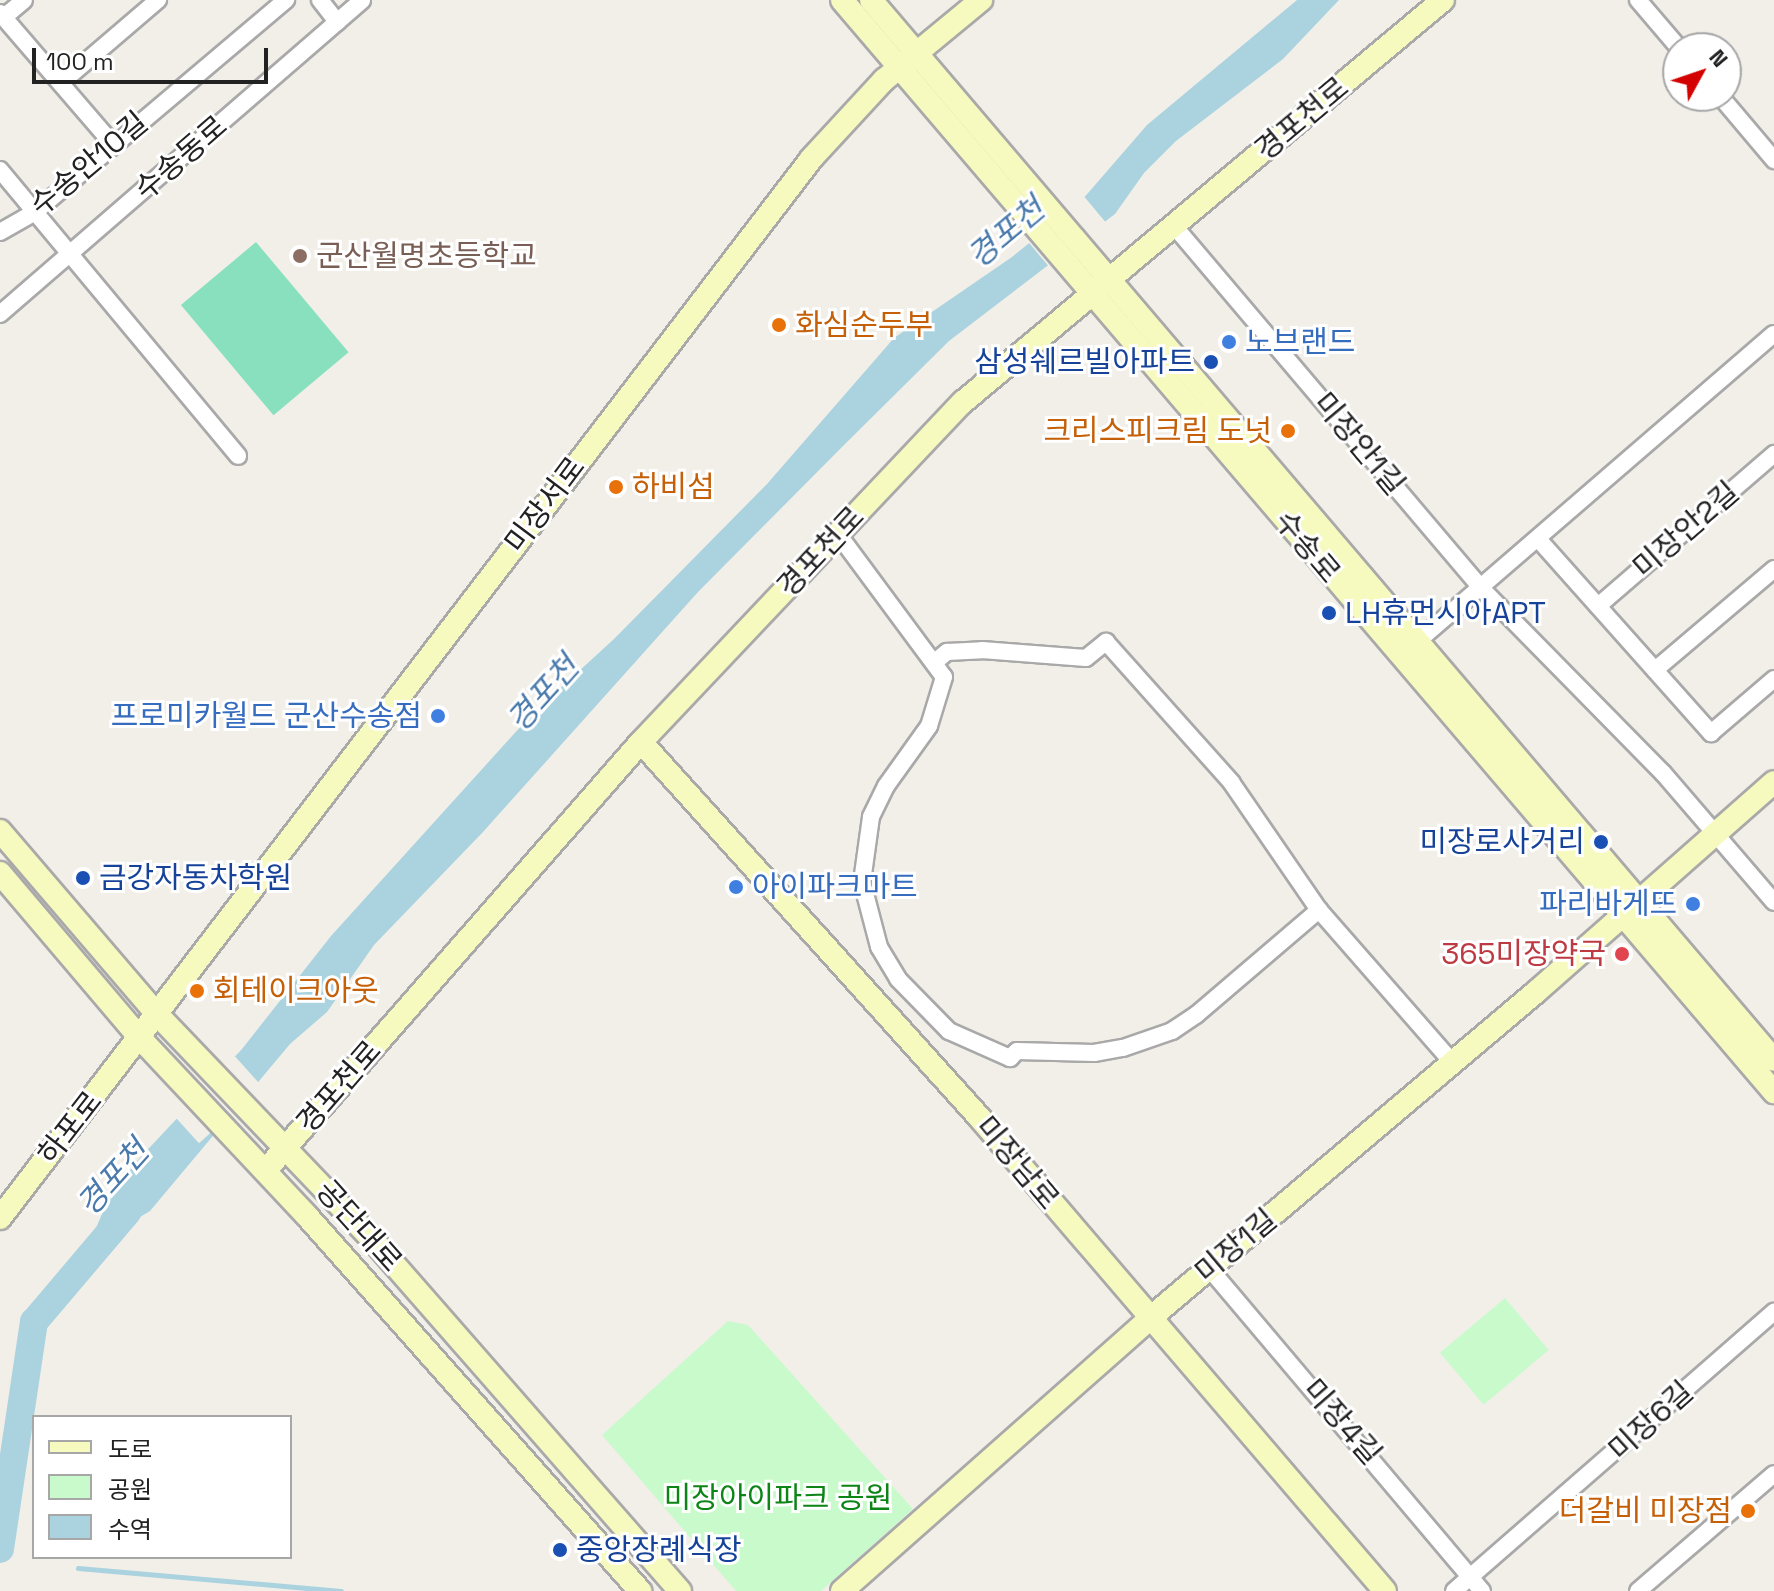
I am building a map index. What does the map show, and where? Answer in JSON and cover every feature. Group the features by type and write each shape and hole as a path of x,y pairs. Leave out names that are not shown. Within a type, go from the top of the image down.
{"street":[{"path":"24,0 2,15 112,143"},
{"path":"61,83 158,0"},
{"name":"수송안10길","path":"0,232 35,212 112,143 286,0"},
{"path":"320,0 337,22"},
{"name":"수송동로","path":"0,314 362,0"},
{"name":"수송로","path":"842,0 908,60 1632,908 1774,1060"},
{"name":"수송로","path":"871,0 908,60"},
{"name":"미장서로","path":"139,1037 811,159 908,60 981,0"},
{"name":"경포천로","path":"262,1169 286,1148 641,742 963,402 1098,280 1175,227 1443,0"},
{"path":"1638,0 1665,32"},
{"path":"1734,112 1774,160"},
{"path":"0,170 238,456"},
{"name":"미장안1길","path":"1175,227 1481,588 1663,773 1774,902"},
{"name":"수송로","path":"1098,280 1418,641 1632,908 1774,1092"},
{"path":"1418,641 1539,540 1774,334"},
{"name":"미장안2길","path":"1598,606 1774,454"},
{"path":"838,534 944,677 929,726 886,786 871,817 862,882 879,947 898,979 949,1031 1010,1058 1017,1051 1094,1053 1123,1048 1172,1031 1196,1015 1319,910"},
{"path":"1539,540 1711,733 1774,679"},
{"path":"1655,670 1774,569"},
{"path":"935,662 947,652 982,650 1086,658 1106,642 1231,782 1319,910 1452,1062"},
{"name":"미장남로","path":"641,742 979,1117 1385,1591"},
{"name":"미장1길","path":"842,1591 1149,1319 1632,908 1774,782"},
{"name":"공단대로","path":"0,831 156,1013 286,1148 680,1591"},
{"name":"공단대로","path":"0,873 139,1037 262,1169 640,1591"},
{"name":"하포로","path":"0,1218 139,1037"},
{"name":"미장4길","path":"1209,1268 1477,1584"},
{"name":"미장6길","path":"1454,1591 1477,1584 1774,1312"},
{"path":"1638,1591 1774,1474"}],"green space":[{"path":"256,242 349,352 273,415 181,305"},
{"path":"1505,1298 1549,1350 1484,1405 1440,1353"},
{"name":"미장아이파크 공원","path":"728,1321 748,1325 913,1509 821,1591 736,1591 602,1435"}],"water":[{"path":"1297,0 1339,0 1283,59 1176,141 1144,173 1115,214 949,341 845,444 698,592 483,832 374,945 327,1012 290,1044 150,1211 87,1249 108,1200 137,1161 242,1049 331,936 532,714 614,639 767,484 894,338 1012,257 1082,200 1147,125"}],"pier":[{"path":"1082,194 1108,225 1053,271 1027,240"},
{"path":"232,1053 262,1086 199,1143 169,1110"}],"waterway":[{"name":"경포천","path":"0,1549 34,1322 128,1211"},
{"path":"78,1568 341,1591"}],"place":[{"name":"군산월명초등학교","path":"300,256"},
{"name":"화심순두부","path":"779,325"},
{"name":"노브랜드","path":"1229,342"},
{"name":"삼성쉐르빌아파트","path":"1211,362"},
{"name":"크리스피크림 도넛","path":"1288,431"},
{"name":"하비섬","path":"616,487"},
{"name":"LH휴먼시아APT","path":"1329,613"},
{"name":"프로미카월드 군산수송점","path":"438,716"},
{"name":"미장로사거리","path":"1601,842"},
{"name":"금강자동차학원","path":"83,878"},
{"name":"아이파크마트","path":"736,887"},
{"name":"파리바게뜨","path":"1693,904"},
{"name":"365미장약국","path":"1622,954"},
{"name":"회테이크아웃","path":"197,991"},
{"name":"더갈비 미장점","path":"1748,1511"},
{"name":"중앙장례식장","path":"560,1550"}]}
